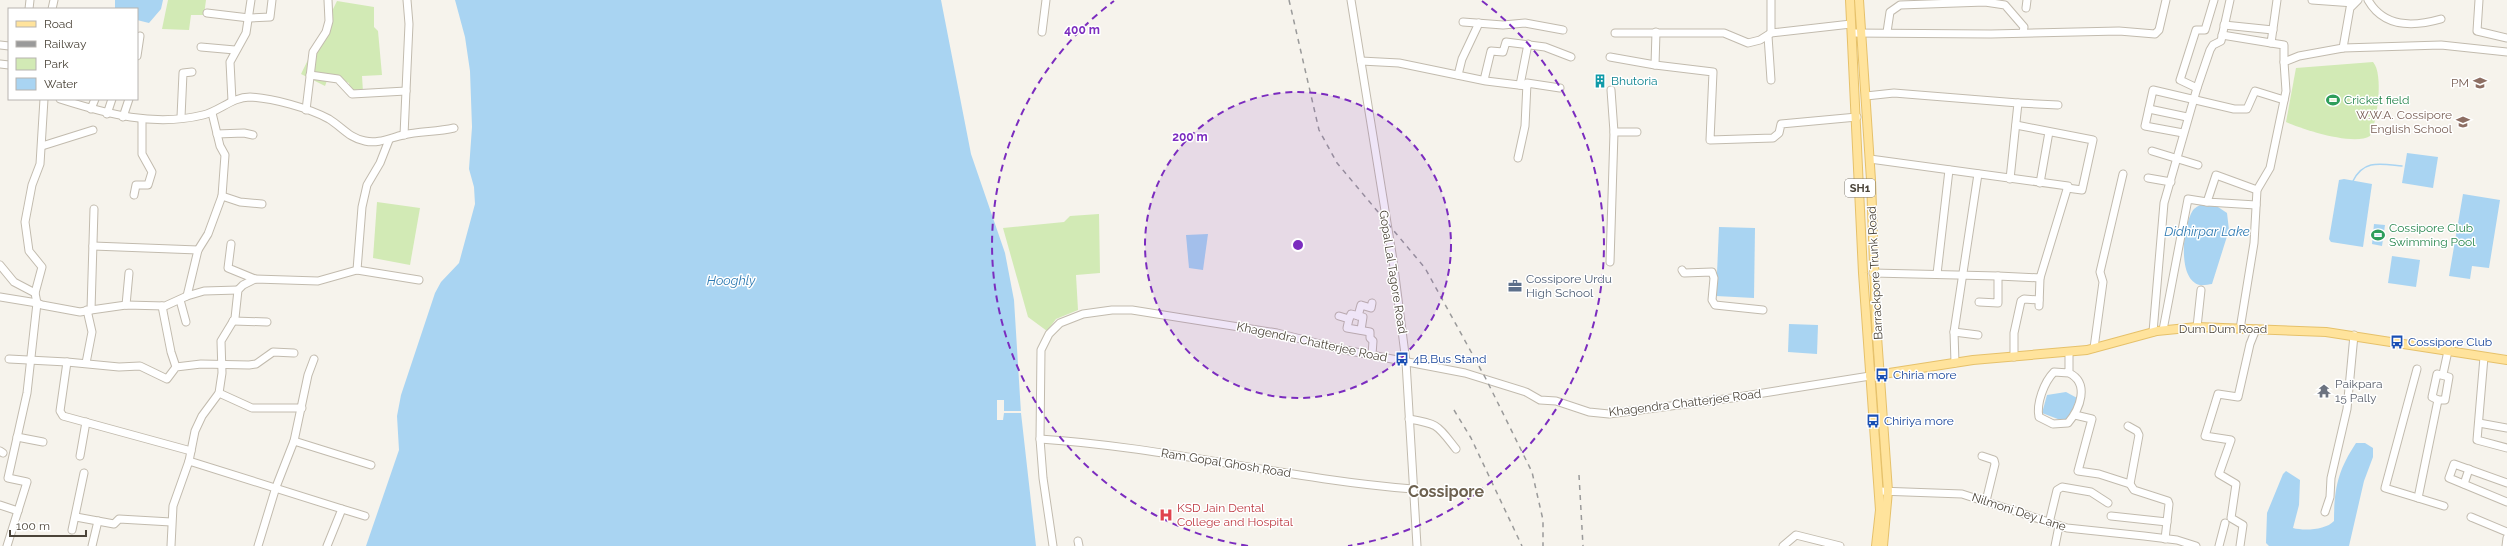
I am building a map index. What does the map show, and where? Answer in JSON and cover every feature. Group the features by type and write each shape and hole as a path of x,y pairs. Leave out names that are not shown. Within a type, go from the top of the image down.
{"main road":[{"name":"Barrackpore Trunk Road","path":"1850,0 1870,376 1880,510 1876,546"},
{"name":"Barrackpore Trunk Road","path":"1859,0 1870,159 1873,273 1888,491 1883,546"},
{"path":"1860,186 1871,186"},
{"name":"Dum Dum Road","path":"1870,376 1955,363 2069,352 2094,348 2163,330 2197,327 2354,335 2507,360"}],"street":[{"path":"232,101 229,71 235,50 246,33 251,0"},
{"path":"207,13 248,18 270,17 272,0"},
{"path":"306,110 313,52 320,42 329,21 328,0"},
{"path":"404,135 409,24 407,0"},
{"path":"1042,32 1046,0"},
{"name":"Gopal Lal Tagore Road","path":"1351,0 1393,260 1406,362 1417,546"},
{"path":"1771,0 1769,34 1771,80"},
{"path":"2026,8 2027,0"},
{"path":"1615,34 1656,32 1728,33 1748,43 1769,34 1852,28 1861,32 1991,34 2023,32 2119,31 2156,34 2159,30 2166,0"},
{"path":"2197,88 2180,80 2196,30 2205,30 2212,0"},
{"path":"2153,332 2164,203 2171,182 2192,99 2210,50 2214,44 2220,42 2230,0"},
{"path":"2271,43 2277,0"},
{"path":"2312,0 2356,2"},
{"path":"2368,0 2372,7 2385,19 2396,22 2411,25 2441,19"},
{"path":"2479,0 2477,30 2507,38"},
{"path":"1887,32 1890,12 1900,5 1985,2 2008,8 2024,27 2023,32"},
{"path":"2343,48 2350,8 2356,2"},
{"path":"1463,22 1504,25 1525,23 1563,30"},
{"path":"1458,75 1462,59 1479,23"},
{"path":"2224,25 2272,30"},
{"path":"1655,65 1656,32"},
{"path":"2222,35 2284,45 2286,91 2270,168 2257,190 2254,243 2240,329"},
{"path":"138,49 140,36"},
{"path":"1484,80 1491,51 1502,52 1506,42 1545,47 1571,57"},
{"path":"1518,158 1525,126 1523,85 1528,44"},
{"path":"2284,62 2299,56 2343,48 2441,45 2507,52"},
{"path":"201,47 235,50"},
{"path":"1610,58 1713,72 1710,140 1773,138 1779,133 1781,124 1857,117"},
{"path":"1361,62 1400,63 1484,80 1523,85 1530,82 1560,88"},
{"path":"181,117 183,73 192,72"},
{"path":"310,75 338,79 352,94 406,91"},
{"path":"1610,262 1614,132 1611,90"},
{"path":"2184,133 2145,126 2153,90 2234,109 2247,109 2255,91 2284,100"},
{"path":"1866,96 1894,93 2058,105"},
{"path":"63,100 107,114 142,119 181,117 212,113 240,97 263,98 306,110 328,119 350,136 376,142 389,140 404,135 432,133 454,128"},
{"path":"7,546 26,482 8,478 27,393 37,303 35,293 42,267 29,251 25,222 32,185 40,164 44,100"},
{"path":"91,109 95,100"},
{"path":"107,114 112,100"},
{"path":"123,117 129,100"},
{"path":"2010,179 2018,102"},
{"path":"2149,109 2187,117"},
{"path":"186,322 184,298 198,250 208,234 222,196 225,155 217,134 212,113"},
{"path":"134,195 136,185 148,185 152,172 142,154 142,119"},
{"path":"1870,159 2068,186 2067,188 2082,190 2094,141 2016,125"},
{"path":"42,146 93,130"},
{"path":"1614,132 1637,132"},
{"path":"2040,183 2049,132"},
{"path":"217,134 244,133 253,135"},
{"path":"357,270 362,207 367,185 380,163 389,140"},
{"path":"2152,151 2198,165"},
{"path":"1937,274 1949,170"},
{"path":"1955,363 1954,332 1977,174"},
{"path":"2094,348 2103,282 2100,272 2123,174"},
{"path":"2207,202 2216,176 2257,190"},
{"path":"2148,178 2171,182"},
{"path":"2014,357 2014,333 2022,299 2039,303 2040,278 2067,188"},
{"path":"222,196 240,202 262,204"},
{"path":"2163,330 2188,199 2207,202 2256,205"},
{"path":"86,363 92,332 89,310 94,209"},
{"path":"231,244 228,268 255,279 318,281 357,270 419,280"},
{"path":"93,246 198,250"},
{"path":"0,265 14,282 35,293"},
{"path":"1682,270 1684,273 1712,272 1714,278 1712,300 1716,305 1762,310"},
{"path":"126,305 129,273"},
{"path":"1873,273 2040,278"},
{"path":"1979,302 1998,303 1998,276"},
{"path":"0,296 64,310 89,310 126,305 162,306 204,291 238,290 255,279"},
{"path":"171,546 171,522 177,492 189,461 202,416 219,393 222,364 221,341 237,313 238,290"},
{"path":"2197,327 2201,290"},
{"path":"1358,316 1361,305 1371,308 1372,303"},
{"path":"162,306 171,352 176,367"},
{"name":"Khagendra Chatterjee Road","path":"1053,546 1043,478 1040,439 1041,350 1049,334 1060,323 1082,314 1112,310 1132,310 1276,333 1372,355 1465,373 1526,392 1540,400 1558,402 1589,412 1614,414 1870,376"},
{"path":"1361,330 1363,317 1351,314 1347,328 1370,332 1370,338 1373,342 1372,355"},
{"path":"1339,316 1349,319"},
{"path":"233,321 267,322"},
{"path":"2240,546 2243,525 2231,518 2236,484 2219,474 2231,440 2205,436 2218,394 2238,397 2250,344 2256,329"},
{"path":"1954,332 1978,335"},
{"path":"2325,512 2330,497 2331,478 2347,409 2354,335"},
{"path":"2443,374 2448,351"},
{"path":"10,359 86,363 119,367 140,366 167,379 176,367 222,364 256,364 273,352 294,353"},
{"path":"2069,352 2069,373"},
{"path":"2484,357 2477,440 2507,448"},
{"path":"258,546 276,487 294,441 308,374 314,359"},
{"path":"66,362 60,410 63,416 191,451"},
{"path":"2417,369 2385,488 2444,506"},
{"path":"2054,372 2069,373 2076,378 2082,389 2074,415 2068,423 2063,425 2053,424 2038,415 2046,380 2054,372"},
{"path":"2437,374 2443,374 2449,378 2445,400 2438,400 2432,396 2437,374"},
{"path":"219,393 252,408 302,408"},
{"path":"2418,498 2438,400"},
{"path":"2074,415 2092,419 2078,472 2100,474 2130,484 2134,490 2168,501 2169,504 2165,539"},
{"path":"1409,419 1431,422 1439,428 1456,449"},
{"path":"80,456 86,422"},
{"path":"2479,424 2507,428"},
{"path":"2130,484 2139,435 2131,425"},
{"path":"17,438 43,442"},
{"name":"Ram Gopal Ghosh Road","path":"1040,439 1141,449 1365,484 1413,488"},
{"path":"294,441 371,465"},
{"path":"1982,456 1994,460 1995,464 1986,501"},
{"path":"189,461 365,516"},
{"path":"2507,483 2454,464 2449,478 2507,502"},
{"path":"2464,484 2469,469"},
{"path":"72,530 76,517 84,473"},
{"path":"2049,523 2058,490 2062,487 2091,492 2108,503"},
{"name":"Nilmoni Dey Lane","path":"1879,491 1944,492 1986,501 2060,526 2165,539 2177,543 2196,546"},
{"path":"0,505 18,511"},
{"path":"327,546 342,510"},
{"path":"2111,516 2167,522"},
{"path":"76,517 116,524 119,519 133,518 171,522"},
{"path":"2471,517 2507,532"},
{"path":"92,546 98,521"},
{"path":"2219,546 2226,523"},
{"path":"2055,546 2060,526"},
{"path":"1783,546 1796,535 1840,546"}],"green space":[{"path":"168,0 206,0 204,15 191,15 189,30 162,29"},
{"path":"337,1 374,7 374,27 378,31 382,75 362,76 363,92 350,90 349,83 329,75 325,86 301,74"},
{"name":"Cricket field","path":"2373,62 2376,68 2379,87 2377,110 2370,136 2363,139 2353,139 2329,136 2286,122 2296,68"},
{"path":"377,202 420,208 410,265 373,258"},
{"path":"1099,214 1100,273 1076,275 1078,310 1056,319 1047,331 1028,317 1003,228 1064,222 1070,216"}],"water":[{"path":"115,0 163,0 161,9 149,23 138,20 138,8 115,8"},
{"name":"Hooghly","path":"455,0 941,0 971,154 1005,253 1014,300 1021,413 1036,546 366,546 399,450 397,416 401,395 435,293 441,282 459,263 475,204 474,187 469,169 472,127 470,71 465,37"},
{"path":"2407,153 2438,157 2433,188 2402,183"},
{"path":"2344,179 2372,184 2363,247 2331,242 2329,239 2339,180"},
{"path":"2463,194 2500,200 2489,268 2472,266 2470,279 2449,276"},
{"name":"Didhirpar Lake","path":"2206,203 2215,205 2227,213 2229,230 2212,284 2200,285 2192,281 2187,273 2184,250 2185,237 2190,216 2195,208"},
{"name":"Cossipore Club Swimming Pool","path":"2374,224 2385,225 2382,246 2372,244"},
{"path":"1719,227 1755,228 1754,298 1716,296"},
{"path":"1208,234 1203,270 1189,268 1186,235"},
{"path":"2392,256 2420,260 2416,287 2388,283"},
{"path":"1789,324 1818,325 1817,354 1788,352"},
{"path":"2066,392 2079,399 2070,420 2063,421 2042,413 2047,395"},
{"path":"2356,443 2365,443 2373,448 2373,457 2364,481 2349,546 2269,546 2266,543 2267,513 2283,474 2286,471 2300,480 2299,505 2293,528 2309,529 2326,526 2334,521 2338,480 2345,462"}],"pier":[{"path":"997,400 1004,400 1004,411 1021,411 1021,413 1004,413 1003,420 997,420"}],"waterway":[{"path":"2353,181 2362,169 2374,164 2402,166"}],"railway":[{"path":"1289,0 1319,130 1337,163 1425,268 1486,379 1532,472 1543,520 1543,546"},
{"path":"1454,410 1471,438 1522,546"},
{"path":"1579,475 1583,546"}],"place":[{"name":"Bhutoria","path":"1600,81"},
{"name":"PM","path":"2480,83"},
{"name":"Cricket field","path":"2333,100"},
{"name":"W.W.A. Cossipore English School","path":"2463,122"},
{"name":"Cossipore Club Swimming Pool","path":"2378,235"},
{"name":"Cossipore Urdu High School","path":"1515,286"},
{"name":"Cossipore Club","path":"2397,342"},
{"name":"4B,Bus Stand","path":"1402,359"},
{"name":"Chiria more","path":"1882,375"},
{"name":"Paikpara 15 Pally","path":"2324,391"},
{"name":"Chiriya more","path":"1873,421"},
{"name":"KSD Jain Dental College and Hospital","path":"1166,515"}],"district":[{"name":"Cossipore","path":"1446,491"}]}
